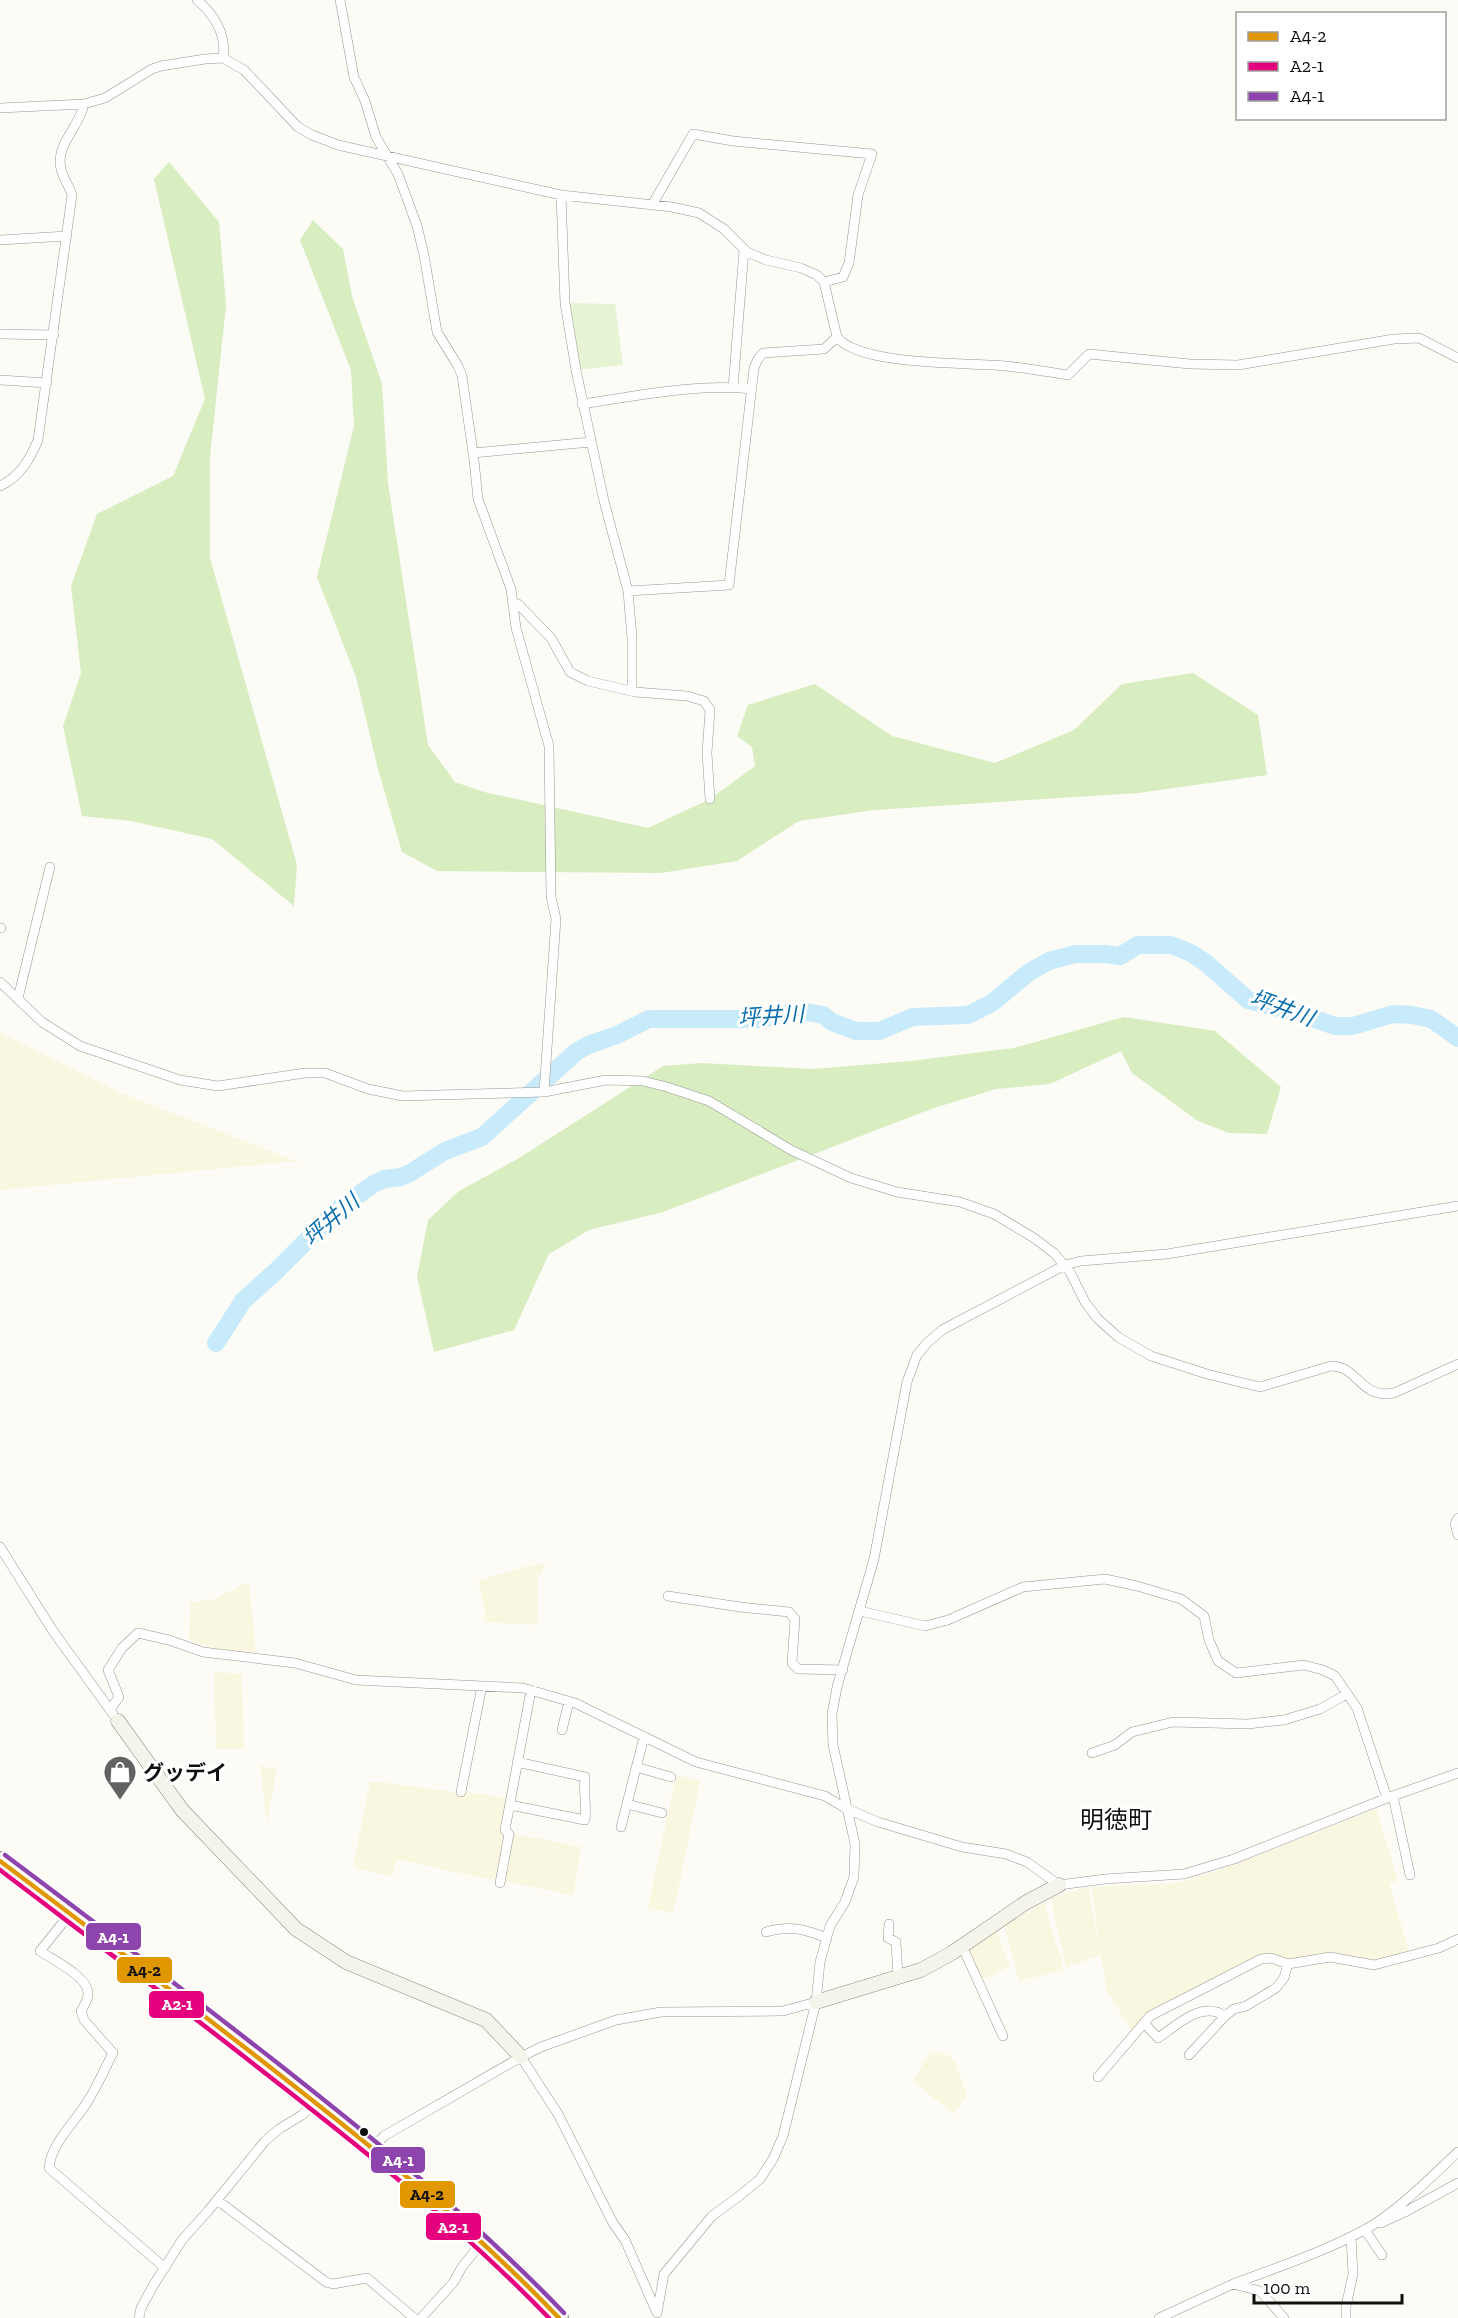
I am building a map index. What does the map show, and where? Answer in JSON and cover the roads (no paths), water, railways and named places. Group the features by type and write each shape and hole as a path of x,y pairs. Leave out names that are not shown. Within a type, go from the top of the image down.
{"highway":[{"path":"0,1861 157,1979 373,2148 441,2204 559,2318"}],"street":[{"path":"197,0 215,21 222,35 225,48 224,58"},
{"path":"340,0 354,76 376,137 398,174 422,244 437,332 462,376 479,506 511,588 516,628 549,746 551,897 556,919 544,1092"},
{"path":"0,108 84,104 105,98 152,69 185,62 224,58 244,70 298,127 338,146 561,195 691,210 707,216 724,229 744,250 766,260 808,270 817,275 824,282 837,337 841,343 856,351 958,365 992,365 1068,375 1089,354 1190,364 1238,365 1394,339 1419,338 1458,358"},
{"path":"0,486 21,470 31,457 38,440 72,195 63,176 60,158 84,104"},
{"path":"652,205 693,134 744,142 872,154 858,195 849,263 843,277 824,282"},
{"path":"561,195 565,303 582,404 628,591 632,638 632,691"},
{"path":"0,240 67,236"},
{"path":"733,388 744,250"},
{"path":"0,334 54,335"},
{"path":"628,591 729,585 754,368 763,353 824,349 837,337"},
{"path":"0,380 47,383"},
{"path":"582,404 675,392 752,389"},
{"path":"473,453 591,442"},
{"path":"513,603 518,604 551,638 570,672 588,681 632,691 687,696 704,701 709,705 707,753 710,799"},
{"path":"18,998 51,867"},
{"path":"0,982 42,1022 80,1046 180,1080 218,1086 305,1073 325,1073 368,1089 403,1096 544,1092 606,1080 643,1082 688,1094 709,1101 791,1150 851,1178 897,1192 960,1202 994,1214 1044,1245 1065,1264 1092,1313 1129,1344 1151,1356 1184,1368 1243,1384 1260,1387 1337,1366 1348,1371 1373,1392 1385,1395 1458,1364"},
{"path":"658,2315 664,2274 712,2216 760,2179 783,2136 816,2002 820,1962 827,1938 854,1877 855,1844 845,1808 833,1745 832,1714 874,1559 903,1397 917,1355 942,1330 1065,1264 1167,1254 1458,1206"},
{"path":"1458,1518 1455,1524 1458,1534"},
{"path":"0,1547 53,1631 182,1810 296,1929 346,1962 486,2020 521,2057 558,2114 613,2223 625,2240 658,2315"},
{"path":"860,1611 925,1626 948,1620 1023,1587 1105,1579 1181,1599 1204,1616 1209,1640 1218,1661 1236,1673 1304,1665 1335,1676 1357,1708 1390,1797 1410,1875"},
{"path":"668,1596 789,1612 795,1619 792,1663 798,1669 843,1670"},
{"path":"110,1710 119,1697 108,1670 122,1648 138,1634 169,1640 203,1652 296,1663 356,1680 531,1690 569,1701 696,1762 825,1796 845,1808 878,1822 962,1846 1006,1854 1027,1862 1059,1885"},
{"path":"461,1792 482,1686"},
{"path":"500,1883 509,1834 505,1830 531,1690"},
{"path":"1092,1753 1115,1746 1132,1732 1173,1722 1248,1724 1284,1720 1320,1708 1347,1694"},
{"path":"562,1730 569,1701"},
{"path":"621,1827 644,1737"},
{"path":"510,1805 585,1820 587,1806 583,1792 585,1777 518,1762"},
{"path":"636,1767 670,1778"},
{"path":"373,2148 384,2136 521,2057 616,2020 661,2012 783,2011 816,2002 921,1970 1059,1885 1105,1879 1184,1874 1234,1859 1390,1797 1458,1773"},
{"path":"627,1804 662,1813"},
{"path":"69,1915 40,1951 81,1978 88,1986 89,1997 81,2011 84,2020 113,2053 89,2100 58,2145 49,2168 165,2268"},
{"path":"889,1924 888,1938 896,1942 898,1976"},
{"path":"766,1932 781,1927 801,1928 827,1938"},
{"path":"1098,2076 1150,2016 1261,1959 1271,1958 1288,1964 1330,1957 1374,1965 1439,1948 1458,1939"},
{"path":"962,1946 1003,2037"},
{"path":"1189,2055 1234,2009 1246,2006 1276,1988 1284,1978 1288,1964"},
{"path":"1144,2023 1158,2038 1196,2012 1218,2011 1225,2016"},
{"path":"139,2318 141,2308 182,2240 265,2141 279,2128 302,2115 316,2103"},
{"path":"1366,2229 1415,2192 1458,2152"},
{"path":"1159,2318 1233,2284 1325,2249 1406,2212 1458,2183"},
{"path":"217,2200 326,2282 333,2284 367,2278 414,2318"},
{"path":"1366,2229 1382,2255"},
{"path":"1346,2318 1346,2306 1353,2274 1351,2237"},
{"path":"421,2318 453,2283 462,2267 482,2242"},
{"path":"1233,2284 1260,2291 1284,2318"}],"waterway":[{"name":"坪井川","path":"216,1343 243,1301 337,1210 372,1185 384,1179 401,1177 445,1151 482,1137 576,1052 649,1019 762,1019 806,1012 823,1015 832,1022 856,1031 879,1031 913,1017 968,1015 992,1003 1028,973 1049,961 1075,954 1120,956 1138,945 1171,945 1191,953 1206,963 1248,1000 1298,1013 1335,1026 1353,1026 1393,1014 1412,1015 1431,1019 1458,1038"}],"place":[{"name":"グッデイ","path":"120,1801"}],"district":[{"name":"明徳町","path":"1116,1819"}]}
